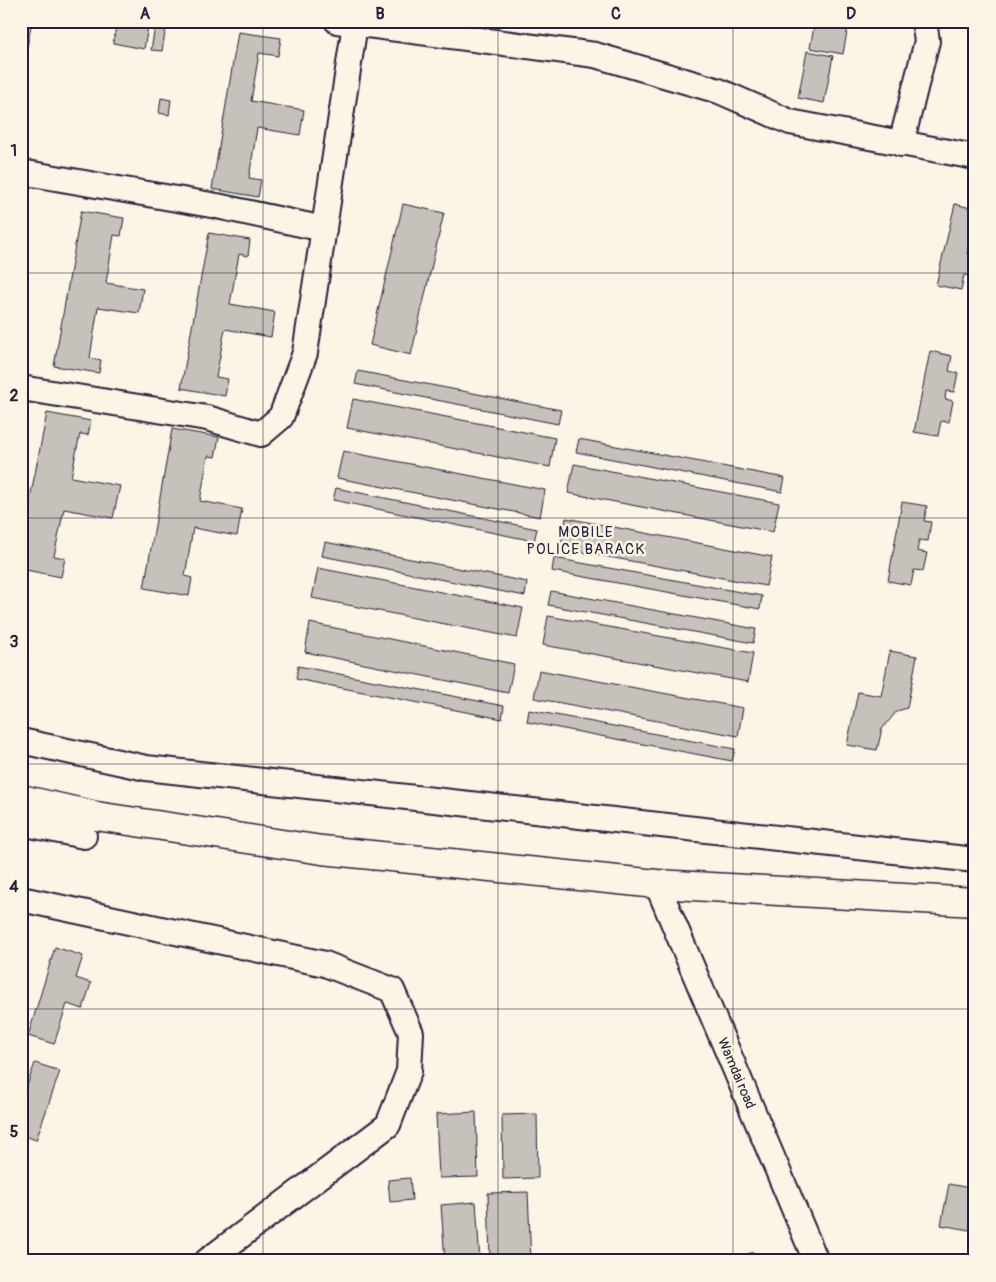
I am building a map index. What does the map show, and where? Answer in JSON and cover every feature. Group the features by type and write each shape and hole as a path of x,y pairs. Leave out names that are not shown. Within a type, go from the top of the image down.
{"street":[{"path":"901,144 927,41 924,21"},
{"path":"21,388 207,418 261,434 281,418 305,353 324,229 346,23 595,55 719,90 790,122 975,157"},
{"path":"21,172 217,206 324,229"},
{"path":"21,741 146,768 975,860"},
{"path":"21,799 96,816 322,850 657,884 975,902"},
{"path":"21,823 84,836"},
{"name":"Wamdai road","path":"657,884 816,1261"},
{"path":"21,899 326,964 392,990 411,1033 409,1071 388,1125 207,1261"}],"building":[{"path":"21,21 32,21 21,79"},
{"path":"117,21 149,21 144,49 113,43"},
{"path":"156,21 167,21 162,51 151,50"},
{"path":"689,21 719,21 718,29 688,24"},
{"path":"815,21 849,21 843,54 810,48"},
{"path":"238,32 281,38 278,56 259,53 251,101 304,110 300,135 257,128 249,178 261,180 258,197 212,189"},
{"path":"807,51 833,56 824,103 798,98"},
{"path":"161,98 171,100 169,115 159,113"},
{"path":"403,204 444,213 411,355 370,345"},
{"path":"955,204 975,209 975,235 972,234 967,253 975,255 975,277 964,275 961,290 936,285"},
{"path":"81,211 124,218 121,236 114,235 106,283 143,289 139,313 98,307 90,358 101,360 99,373 54,366"},
{"path":"209,233 250,240 248,256 239,254 230,304 275,312 271,337 225,329 216,377 228,379 225,396 181,388"},
{"path":"930,351 952,356 949,371 958,373 954,392 946,391 945,399 953,401 949,422 941,421 938,436 914,432"},
{"path":"358,371 561,410 558,424 355,384"},
{"path":"353,399 555,438 550,467 347,428"},
{"path":"47,413 91,421 88,435 80,434 71,477 120,486 113,518 64,509 54,556 65,558 61,577 21,569 21,544"},
{"path":"172,429 219,437 215,457 208,456 200,501 242,509 237,536 193,528 185,576 192,578 189,596 144,588"},
{"path":"579,439 785,478 782,492 576,452"},
{"path":"343,451 545,490 540,517 337,478"},
{"path":"574,464 779,503 773,532 568,493"},
{"path":"336,488 537,529 534,541 333,500"},
{"path":"902,502 927,506 924,521 931,522 928,541 919,540 917,551 927,553 923,571 914,570 911,585 888,581"},
{"path":"566,518 772,557 766,586 560,548"},
{"path":"325,542 527,582 525,596 322,556"},
{"path":"554,558 762,596 760,609 552,571"},
{"path":"318,568 523,608 517,638 312,598"},
{"path":"551,591 756,629 753,643 548,605"},
{"path":"548,616 753,653 748,682 543,645"},
{"path":"310,623 514,664 508,693 305,652"},
{"path":"890,651 917,656 907,708 897,711 882,729 877,750 847,745 858,692 881,696"},
{"path":"298,666 504,706 502,719 296,679"},
{"path":"539,670 743,708 738,736 534,698"},
{"path":"529,710 735,749 732,761 527,722"},
{"path":"55,947 83,956 76,978 91,983 83,1009 67,1004 54,1044 28,1036"},
{"path":"35,1063 60,1071 36,1140 21,1135 21,1102"},
{"path":"476,1112 478,1177 439,1178 436,1114"},
{"path":"537,1114 538,1178 503,1179 502,1115"},
{"path":"410,1178 412,1200 390,1202 388,1180"},
{"path":"949,1184 975,1189 975,1231 941,1225"},
{"path":"528,1192 531,1261 490,1261 488,1193"},
{"path":"476,1202 480,1261 445,1261 441,1205"},
{"path":"753,1252 756,1261 739,1261 738,1258"}],"district":[{"name":"MOBILE POLICE BARACK","path":"586,540"}]}
